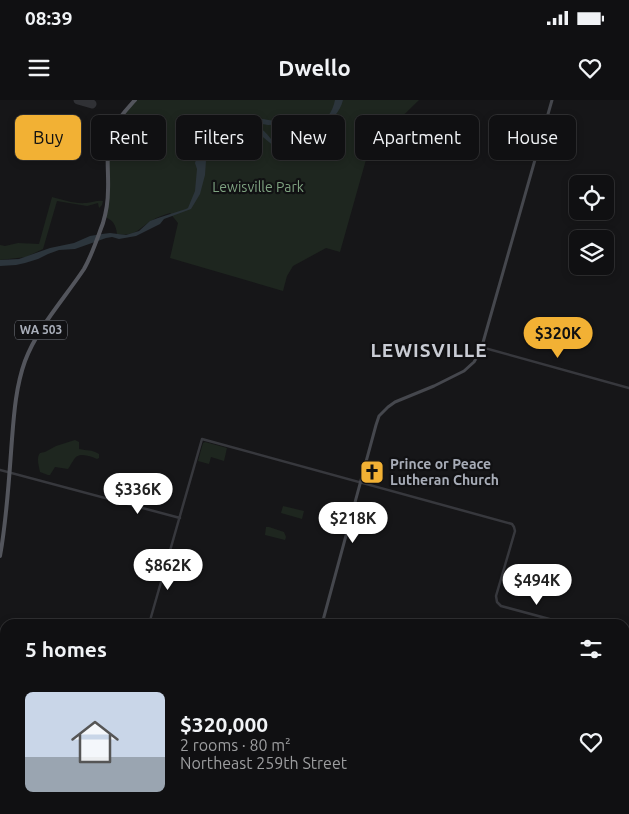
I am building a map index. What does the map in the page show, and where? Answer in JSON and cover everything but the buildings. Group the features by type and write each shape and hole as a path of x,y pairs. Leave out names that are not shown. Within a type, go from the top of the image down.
{"main road":[{"name":"WA 503","path":"0,556 15,401 19,383 26,360 38,336 83,270 94,247 105,217 107,154 110,137 117,122 136,100"},
{"path":"323,619 360,482 380,416 388,406 395,402 464,371 474,362 481,348 552,100"}],"street":[{"path":"481,348 629,388"},
{"path":"150,619 202,439 513,525 514,531 496,596 497,602 501,606 549,619"},
{"path":"0,470 180,518"}],"green space":[{"name":"Lewisville Park","path":"135,100 419,100 404,115 355,115 355,160 366,160 340,252 326,248 293,266 287,276 283,291 170,258 178,223 170,213 160,216 132,233 117,234 114,223 105,217 108,195 108,160 166,160 166,115 124,115"},
{"path":"52,197 78,203 103,201 99,208 98,203 87,206 57,201 43,249 26,257 0,260 0,245 5,246 18,243 39,244"},
{"path":"75,440 79,442 79,449 96,452 99,454 99,458 81,455 75,458 68,469 55,467 50,475 40,472 38,460 40,453"},
{"path":"203,443 227,448 224,461 211,457 209,464 198,461"},
{"path":"283,506 304,511 302,519 281,513"},
{"path":"266,527 284,532 285,540 265,535"}],"shaded area":[{"path":"335,100 343,100 342,105 334,115 329,115"},
{"path":"262,119 272,121 272,125 262,124"},
{"path":"262,130 272,141 272,144 262,136"},
{"path":"196,160 206,160 205,175 200,194 191,209 164,219 160,224 136,236 119,239 106,238 75,249 59,250 25,263 0,266 0,260 19,259 50,248 74,243 90,236 110,233 126,235 139,231 150,221 188,208 195,191 197,169"}],"runway":[{"path":"78,100 92,104"}],"place":[{"name":"Prince or Peace Lutheran Church","path":"372,472"}],"district":[{"name":"LEWISVILLE","path":"429,350"}]}
